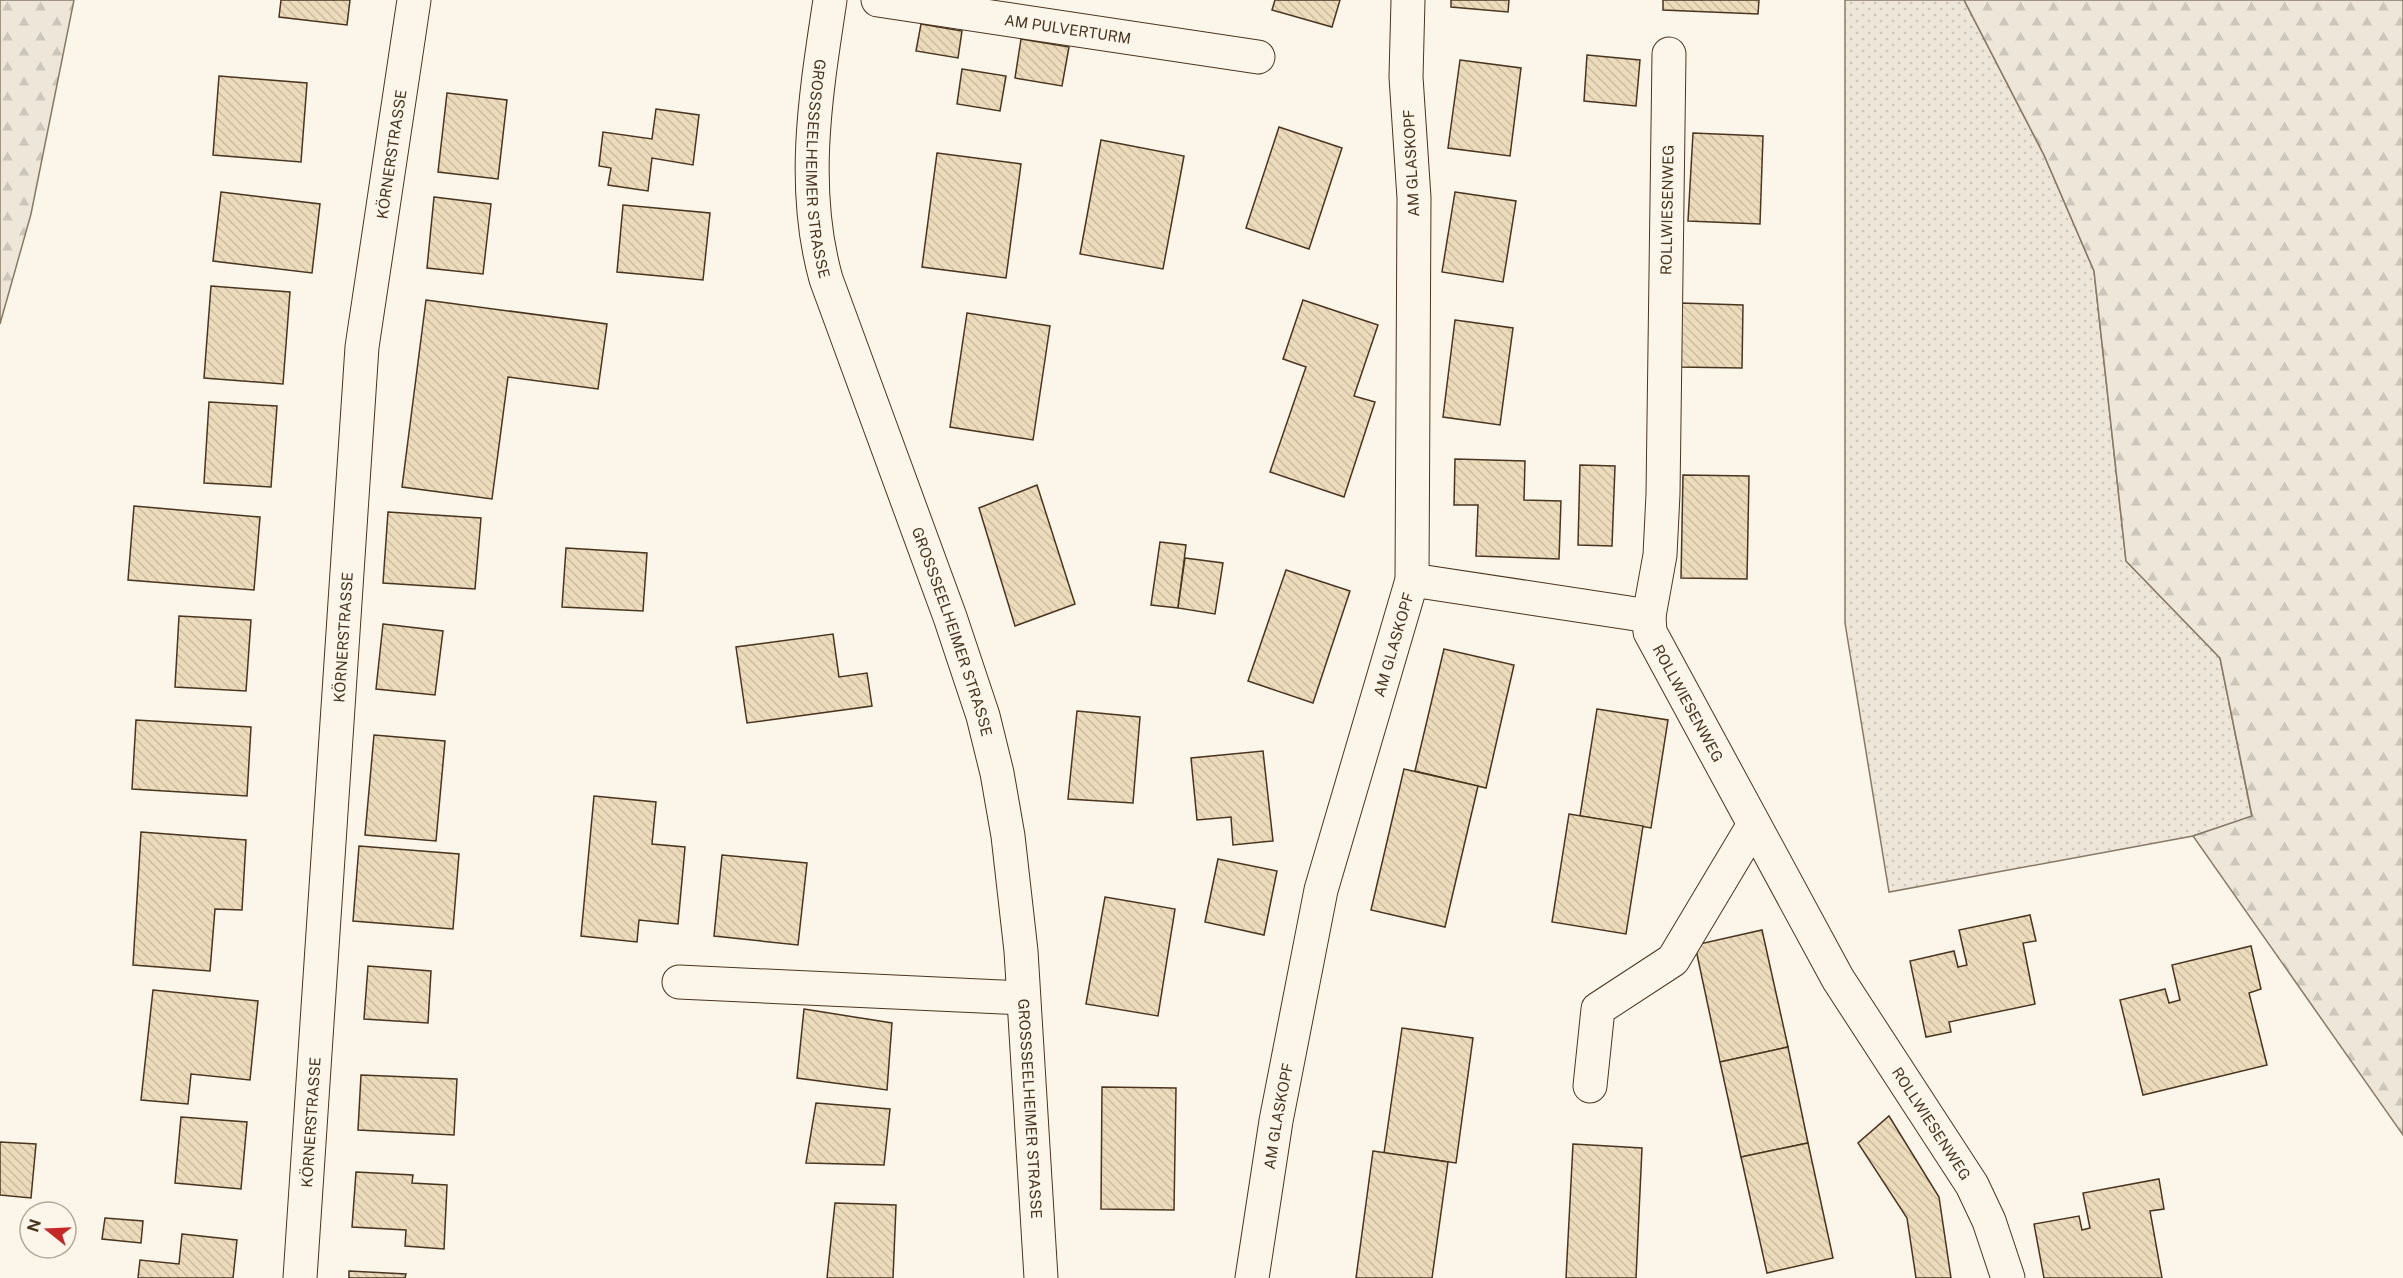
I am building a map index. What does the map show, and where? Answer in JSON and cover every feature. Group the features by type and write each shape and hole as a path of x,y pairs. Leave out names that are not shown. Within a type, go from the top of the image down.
{"street":[{"name":"KÖRNERSTRASSE","path":"300,1278 362,346 414,0"},
{"name":"GROSSSEELHEIMER STRASSE","path":"830,0 813,110 812,172 818,248 826,279 950,616 983,716 1008,836 1023,998 1041,1278"},
{"name":"AM PULVERTURM","path":"878,0 1258,57"},
{"name":"AM GLASKOPF","path":"1252,1278 1276,1121 1321,890 1412,580 1414,198 1406,77 1407,0"},
{"name":"ROLLWIESENWEG","path":"1669,54 1663,494 1660,555 1649,616 1650,632 1753,826 1838,978 1972,1185 1989,1221 2008,1278"},
{"path":"1412,580 1649,616"},
{"path":"1590,1086 1598,1009 1673,960 1753,826"},
{"path":"680,982 1023,998"}],"green space":[{"path":"0,0 74,0 31,214 0,324"},
{"path":"1845,0 1964,0 2044,155 2094,271 2126,561 2220,658 2252,817 2193,836 1889,892 1845,623"},
{"path":"1964,0 2403,0 2403,1135 2193,836 2252,816 2220,658 2126,561 2094,271 2044,155"}],"building":[{"path":"281,0 350,0 347,25 279,17"},
{"path":"1275,0 1340,0 1332,27 1272,10"},
{"path":"1451,0 1509,0 1508,12 1451,7"},
{"path":"1663,0 1759,0 1758,14 1663,10"},
{"path":"921,24 962,31 958,58 916,51"},
{"path":"1021,39 1069,47 1062,86 1015,78"},
{"path":"1587,55 1640,60 1636,106 1584,101"},
{"path":"1460,60 1521,68 1510,156 1448,148"},
{"path":"962,69 1006,76 1000,111 957,104"},
{"path":"219,76 307,83 301,162 213,155"},
{"path":"447,93 507,100 498,179 438,172"},
{"path":"656,109 699,115 693,165 652,158 648,191 608,185 611,168 599,166 603,132 652,139"},
{"path":"1279,127 1342,148 1309,249 1246,228"},
{"path":"1693,133 1763,136 1760,224 1688,221"},
{"path":"1101,140 1184,156 1163,269 1080,254"},
{"path":"937,153 1021,164 1006,278 922,267"},
{"path":"221,192 320,204 312,273 213,261"},
{"path":"1455,192 1516,201 1503,282 1442,272"},
{"path":"434,197 491,204 483,274 427,268"},
{"path":"623,205 710,213 703,280 617,272"},
{"path":"211,286 290,292 283,384 204,378"},
{"path":"426,300 607,324 598,389 508,377 492,499 402,487"},
{"path":"1303,300 1378,325 1354,396 1375,402 1344,497 1270,472 1306,367 1283,359"},
{"path":"1680,303 1743,305 1742,368 1678,367"},
{"path":"967,313 1050,326 1033,440 950,427"},
{"path":"1455,320 1513,328 1500,425 1443,417"},
{"path":"209,402 277,406 271,487 204,483"},
{"path":"1455,459 1525,461 1524,500 1561,501 1559,559 1476,556 1478,505 1454,505"},
{"path":"1580,465 1615,466 1612,546 1578,545"},
{"path":"1683,475 1749,476 1747,579 1681,578"},
{"path":"1037,485 1075,604 1015,626 979,508"},
{"path":"134,506 260,517 254,590 128,580"},
{"path":"388,512 481,518 475,589 383,583"},
{"path":"1160,542 1186,545 1178,608 1151,605"},
{"path":"566,548 647,553 643,611 562,607"},
{"path":"1185,558 1223,563 1215,614 1178,608"},
{"path":"1286,570 1350,591 1313,703 1248,681"},
{"path":"179,616 251,620 246,691 175,687"},
{"path":"383,624 443,631 435,695 376,689"},
{"path":"833,634 839,677 867,673 872,706 747,723 736,647"},
{"path":"1444,649 1514,665 1486,788 1415,771"},
{"path":"1597,709 1668,720 1651,828 1580,816"},
{"path":"1077,711 1140,717 1133,803 1068,799"},
{"path":"136,720 251,727 247,796 132,789"},
{"path":"374,735 445,741 436,841 365,835"},
{"path":"1263,751 1273,841 1233,845 1231,817 1197,820 1191,758"},
{"path":"1404,769 1478,786 1445,927 1371,910"},
{"path":"594,796 656,802 652,844 685,847 678,924 639,920 637,942 581,936"},
{"path":"1569,814 1643,826 1626,934 1552,922"},
{"path":"141,832 246,840 242,910 215,909 210,971 133,965"},
{"path":"359,846 459,854 453,929 353,921"},
{"path":"722,855 807,863 798,945 714,936"},
{"path":"1218,859 1277,871 1264,935 1205,922"},
{"path":"1105,897 1175,909 1158,1016 1086,1004"},
{"path":"2030,915 2036,941 2023,943 2035,1004 1949,1022 1951,1032 1926,1037 1910,961 1954,951 1958,967 1967,965 1959,930"},
{"path":"1762,930 1788,1047 1720,1062 1695,945"},
{"path":"2251,946 2261,989 2249,993 2267,1065 2143,1095 2120,1000 2165,989 2169,1003 2180,1000 2172,965"},
{"path":"368,966 431,971 428,1023 364,1019"},
{"path":"153,990 258,1001 250,1080 191,1074 188,1104 141,1100"},
{"path":"804,1009 892,1023 887,1090 797,1078"},
{"path":"1402,1028 1473,1038 1456,1163 1384,1153"},
{"path":"1788,1047 1808,1143 1741,1157 1720,1062"},
{"path":"361,1075 457,1079 454,1135 358,1130"},
{"path":"1102,1087 1176,1088 1174,1210 1101,1209"},
{"path":"816,1103 890,1109 884,1165 806,1163"},
{"path":"1889,1116 1939,1197 1951,1278 1916,1278 1907,1218 1858,1143"},
{"path":"181,1117 247,1122 241,1189 175,1183"},
{"path":"0,1142 36,1144 31,1198 0,1195"},
{"path":"1808,1143 1833,1258 1767,1273 1741,1157"},
{"path":"1573,1144 1642,1148 1636,1278 1566,1278"},
{"path":"1373,1151 1448,1162 1432,1278 1356,1278"},
{"path":"356,1172 413,1175 412,1183 447,1185 444,1249 405,1246 406,1230 352,1227"},
{"path":"2159,1179 2164,1209 2150,1211 2162,1278 2044,1278 2034,1224 2079,1216 2082,1230 2090,1228 2083,1193"},
{"path":"835,1203 896,1205 893,1278 827,1278"},
{"path":"105,1218 143,1221 141,1243 102,1239"},
{"path":"182,1234 237,1240 233,1278 138,1278 140,1260 179,1264"},
{"path":"349,1271 406,1274 405,1278 349,1278"}]}
